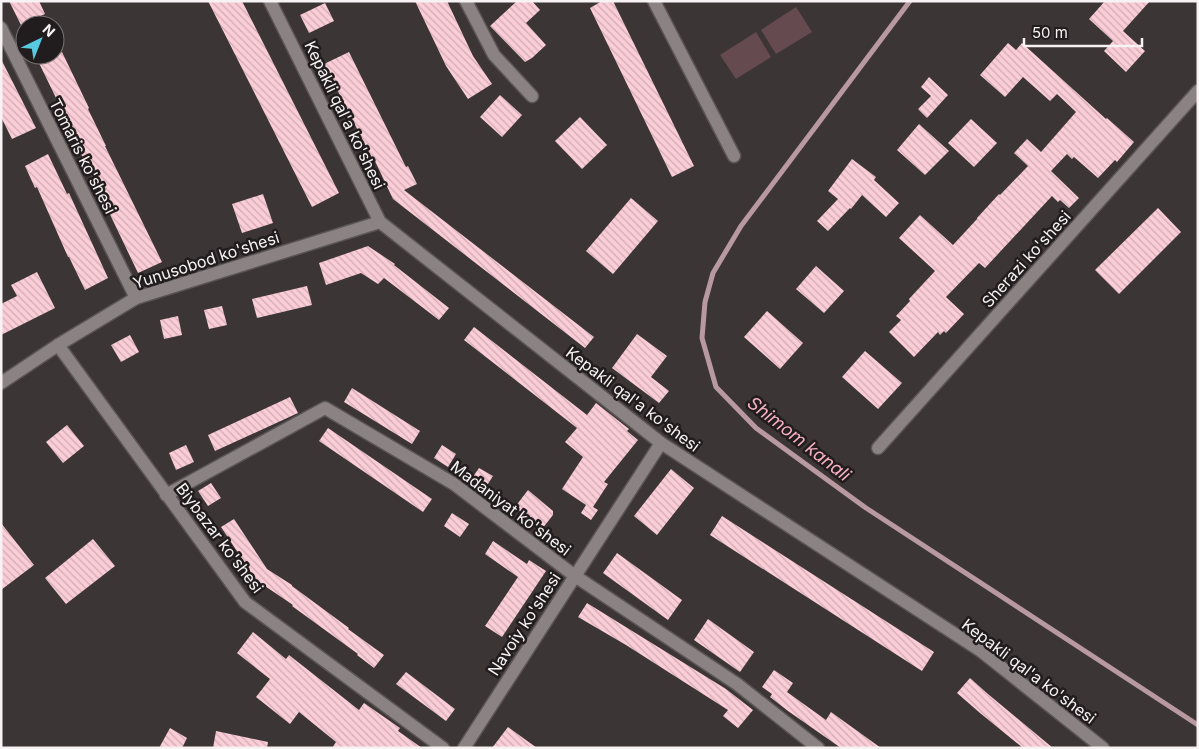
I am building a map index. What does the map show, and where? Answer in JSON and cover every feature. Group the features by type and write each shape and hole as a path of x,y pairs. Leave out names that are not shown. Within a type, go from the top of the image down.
{"street":[{"name":"Kepakli qal'a ko'shesi","path":"270,1 380,222 661,443 981,651 1102,748"},
{"path":"466,1 494,55 532,96"},
{"path":"654,1 734,156"},
{"name":"Tomaris ko'shesi","path":"1,28 136,298"},
{"name":"Sherazi ko'shesi","path":"878,448 1198,91"},
{"name":"Yunusobod ko'shesi","path":"1,383 58,345 136,298 380,222"},
{"name":"Biybazar ko'shesi","path":"58,345 245,602 443,748"},
{"name":"Madaniyat ko'shesi","path":"166,494 325,408 454,484 575,576 737,684 818,748"},
{"name":"Navoiy ko'shesi","path":"464,748 661,443"}],"shaded area":[{"path":"796,7 812,32 776,54 761,30"},
{"path":"756,32 771,57 736,79 720,55"}],"building":[{"path":"9,1 39,1 45,14 43,15 16,15"},
{"path":"208,1 242,1 339,193 312,207"},
{"path":"415,1 447,1 473,56 492,84 468,99 446,66"},
{"path":"517,1 532,1 540,10 526,23 546,45 525,62 490,26"},
{"path":"602,1 613,1 694,166 672,177 590,8"},
{"path":"1105,1 1150,1 1123,31 1145,51 1126,72 1104,51 1113,41 1089,19"},
{"path":"325,3 334,21 309,33 300,15"},
{"path":"1008,43 1016,50 1022,43 1134,142 1117,162 1115,160 1098,178 1074,157 1072,159 1067,154 1051,171 1079,198 1069,208 1052,196 985,268 979,263 946,297 964,314 946,333 944,331 940,335 938,332 914,357 889,332 901,320 896,316 935,271 899,238 920,215 953,245 999,194 1028,166 1014,153 1027,139 1041,152 1076,112 1057,94 1050,101 1023,77 1005,97 980,75"},
{"path":"349,52 406,167 408,166 417,184 404,190 594,337 585,348 393,199 324,64"},
{"path":"65,58 105,146 162,262 138,273 72,135 74,135 40,65 65,65"},
{"path":"1,59 36,128 12,139 1,117"},
{"path":"929,77 948,95 927,118 918,109 931,96 921,87"},
{"path":"500,95 522,115 502,137 480,117"},
{"path":"580,117 607,145 582,169 555,141"},
{"path":"971,119 997,143 974,167 948,143"},
{"path":"919,124 949,151 925,175 897,150"},
{"path":"48,154 67,194 69,193 108,278 85,290 37,187 35,188 25,166"},
{"path":"852,159 876,177 874,180 899,203 886,217 862,195 851,209 828,231 817,221 838,199 828,191"},
{"path":"263,194 273,223 242,233 232,204"},
{"path":"631,198 658,221 613,274 586,251"},
{"path":"1158,208 1181,232 1119,294 1095,270"},
{"path":"368,246 395,264 449,308 439,320 384,278 378,284 361,273 326,285 319,263"},
{"path":"816,266 844,291 824,313 796,289"},
{"path":"37,272 55,308 1,335 1,304 17,296 11,285"},
{"path":"307,286 312,305 257,318 252,299"},
{"path":"222,306 227,325 209,329 204,310"},
{"path":"767,311 803,343 780,369 744,337"},
{"path":"178,316 182,335 164,339 160,320"},
{"path":"474,327 587,415 596,403 629,429 627,431 638,440 604,482 608,484 593,507 598,510 591,520 581,513 586,505 562,489 583,457 565,442 577,428 464,340"},
{"path":"637,334 667,356 651,377 669,391 659,403 612,368"},
{"path":"130,335 139,352 121,362 111,345"},
{"path":"865,351 902,383 878,409 842,377"},
{"path":"352,388 420,431 412,444 344,402"},
{"path":"290,397 298,413 215,451 208,435"},
{"path":"67,425 84,446 63,463 46,442"},
{"path":"328,428 432,499 423,512 319,441"},
{"path":"186,445 194,462 176,470 169,453"},
{"path":"442,445 456,454 448,467 434,458"},
{"path":"479,468 493,476 484,490 470,481"},
{"path":"671,469 694,488 657,535 634,516"},
{"path":"211,483 221,498 208,506 198,491"},
{"path":"528,490 553,511 553,515 542,529 515,507"},
{"path":"452,513 469,524 460,537 444,526"},
{"path":"722,516 934,652 922,671 710,535"},
{"path":"234,519 267,569 292,585 384,655 374,668 293,605 256,580 221,527"},
{"path":"1,523 34,565 1,590"},
{"path":"93,539 115,566 66,604 45,578"},
{"path":"493,541 527,564 529,560 546,571 502,637 485,626 518,577 485,554"},
{"path":"617,553 682,600 668,620 603,573"},
{"path":"587,603 726,689 753,710 738,728 723,716 728,710 578,617"},
{"path":"708,619 754,652 740,672 694,640"},
{"path":"253,632 286,659 289,655 359,710 364,703 400,728 398,731 422,748 332,748 336,742 299,712 290,724 256,697 270,679 237,653"},
{"path":"774,670 793,683 787,692 826,720 831,712 881,748 841,748 788,711 770,697 772,694 762,687"},
{"path":"406,672 455,709 446,721 396,684"},
{"path":"970,678 1053,748 1023,748 980,713 957,693"},
{"path":"508,727 537,748 492,748"},
{"path":"170,728 187,738 182,748 159,748"},
{"path":"216,731 268,742 267,748 213,748"}],"waterway":[{"name":"Shimom kanali","path":"910,1 741,226 713,273 705,302 702,338 716,387 756,428 866,508 1198,725"}]}
